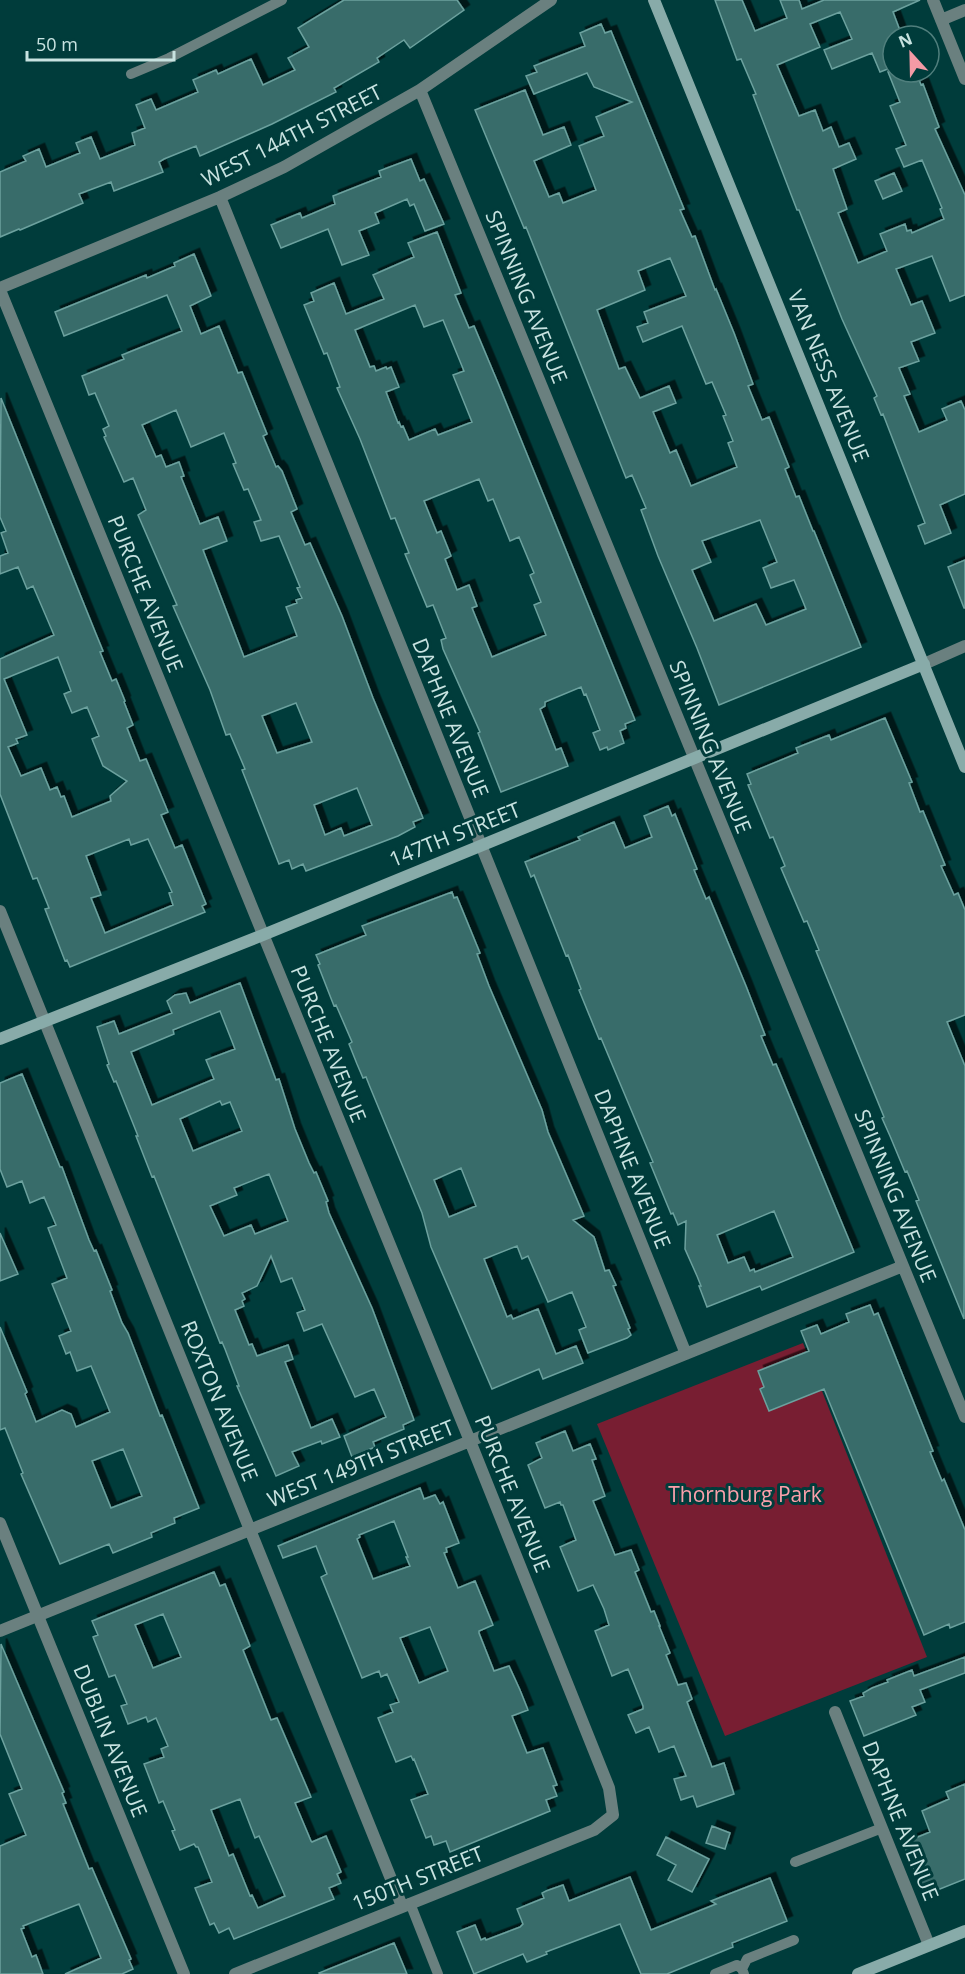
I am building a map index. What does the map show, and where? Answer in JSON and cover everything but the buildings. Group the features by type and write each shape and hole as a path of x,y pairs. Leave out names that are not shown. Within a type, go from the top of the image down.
{"street":[{"name":"WEST 144TH STREET","path":"0,289 220,197 284,167 420,90 551,0"},
{"name":"VAN NESS AVENUE","path":"654,0 965,767"},
{"path":"933,0 965,79"},
{"path":"941,20 965,10"},
{"name":"SPINNING AVENUE","path":"420,90 965,1418"},
{"name":"DAPHNE AVENUE","path":"220,197 686,1354"},
{"name":"PURCHE AVENUE","path":"0,289 470,1441 609,1788 613,1815"},
{"path":"924,664 965,646"},
{"name":"147TH STREET","path":"0,1039 263,935 924,664"},
{"name":"ROXTON AVENUE","path":"0,911 250,1530 406,1904"},
{"name":"WEST 149TH STREET","path":"0,1631 903,1266"},
{"name":"DUBLIN AVENUE","path":"0,1524 184,1974"},
{"name":"DAPHNE AVENUE","path":"835,1712 929,1945"},
{"name":"150TH STREET","path":"235,1974 594,1830 613,1815"},
{"path":"858,1974 965,1931"}],"lane":[{"path":"131,74 180,53 282,0"},
{"path":"795,1862 882,1828"},
{"path":"406,1904 438,1974"},
{"path":"715,1974 736,1965 743,1972 747,1959 794,1940"}],"green space":[{"name":"Thornburg Park","path":"803,1343 927,1657 725,1736 597,1424"}]}
